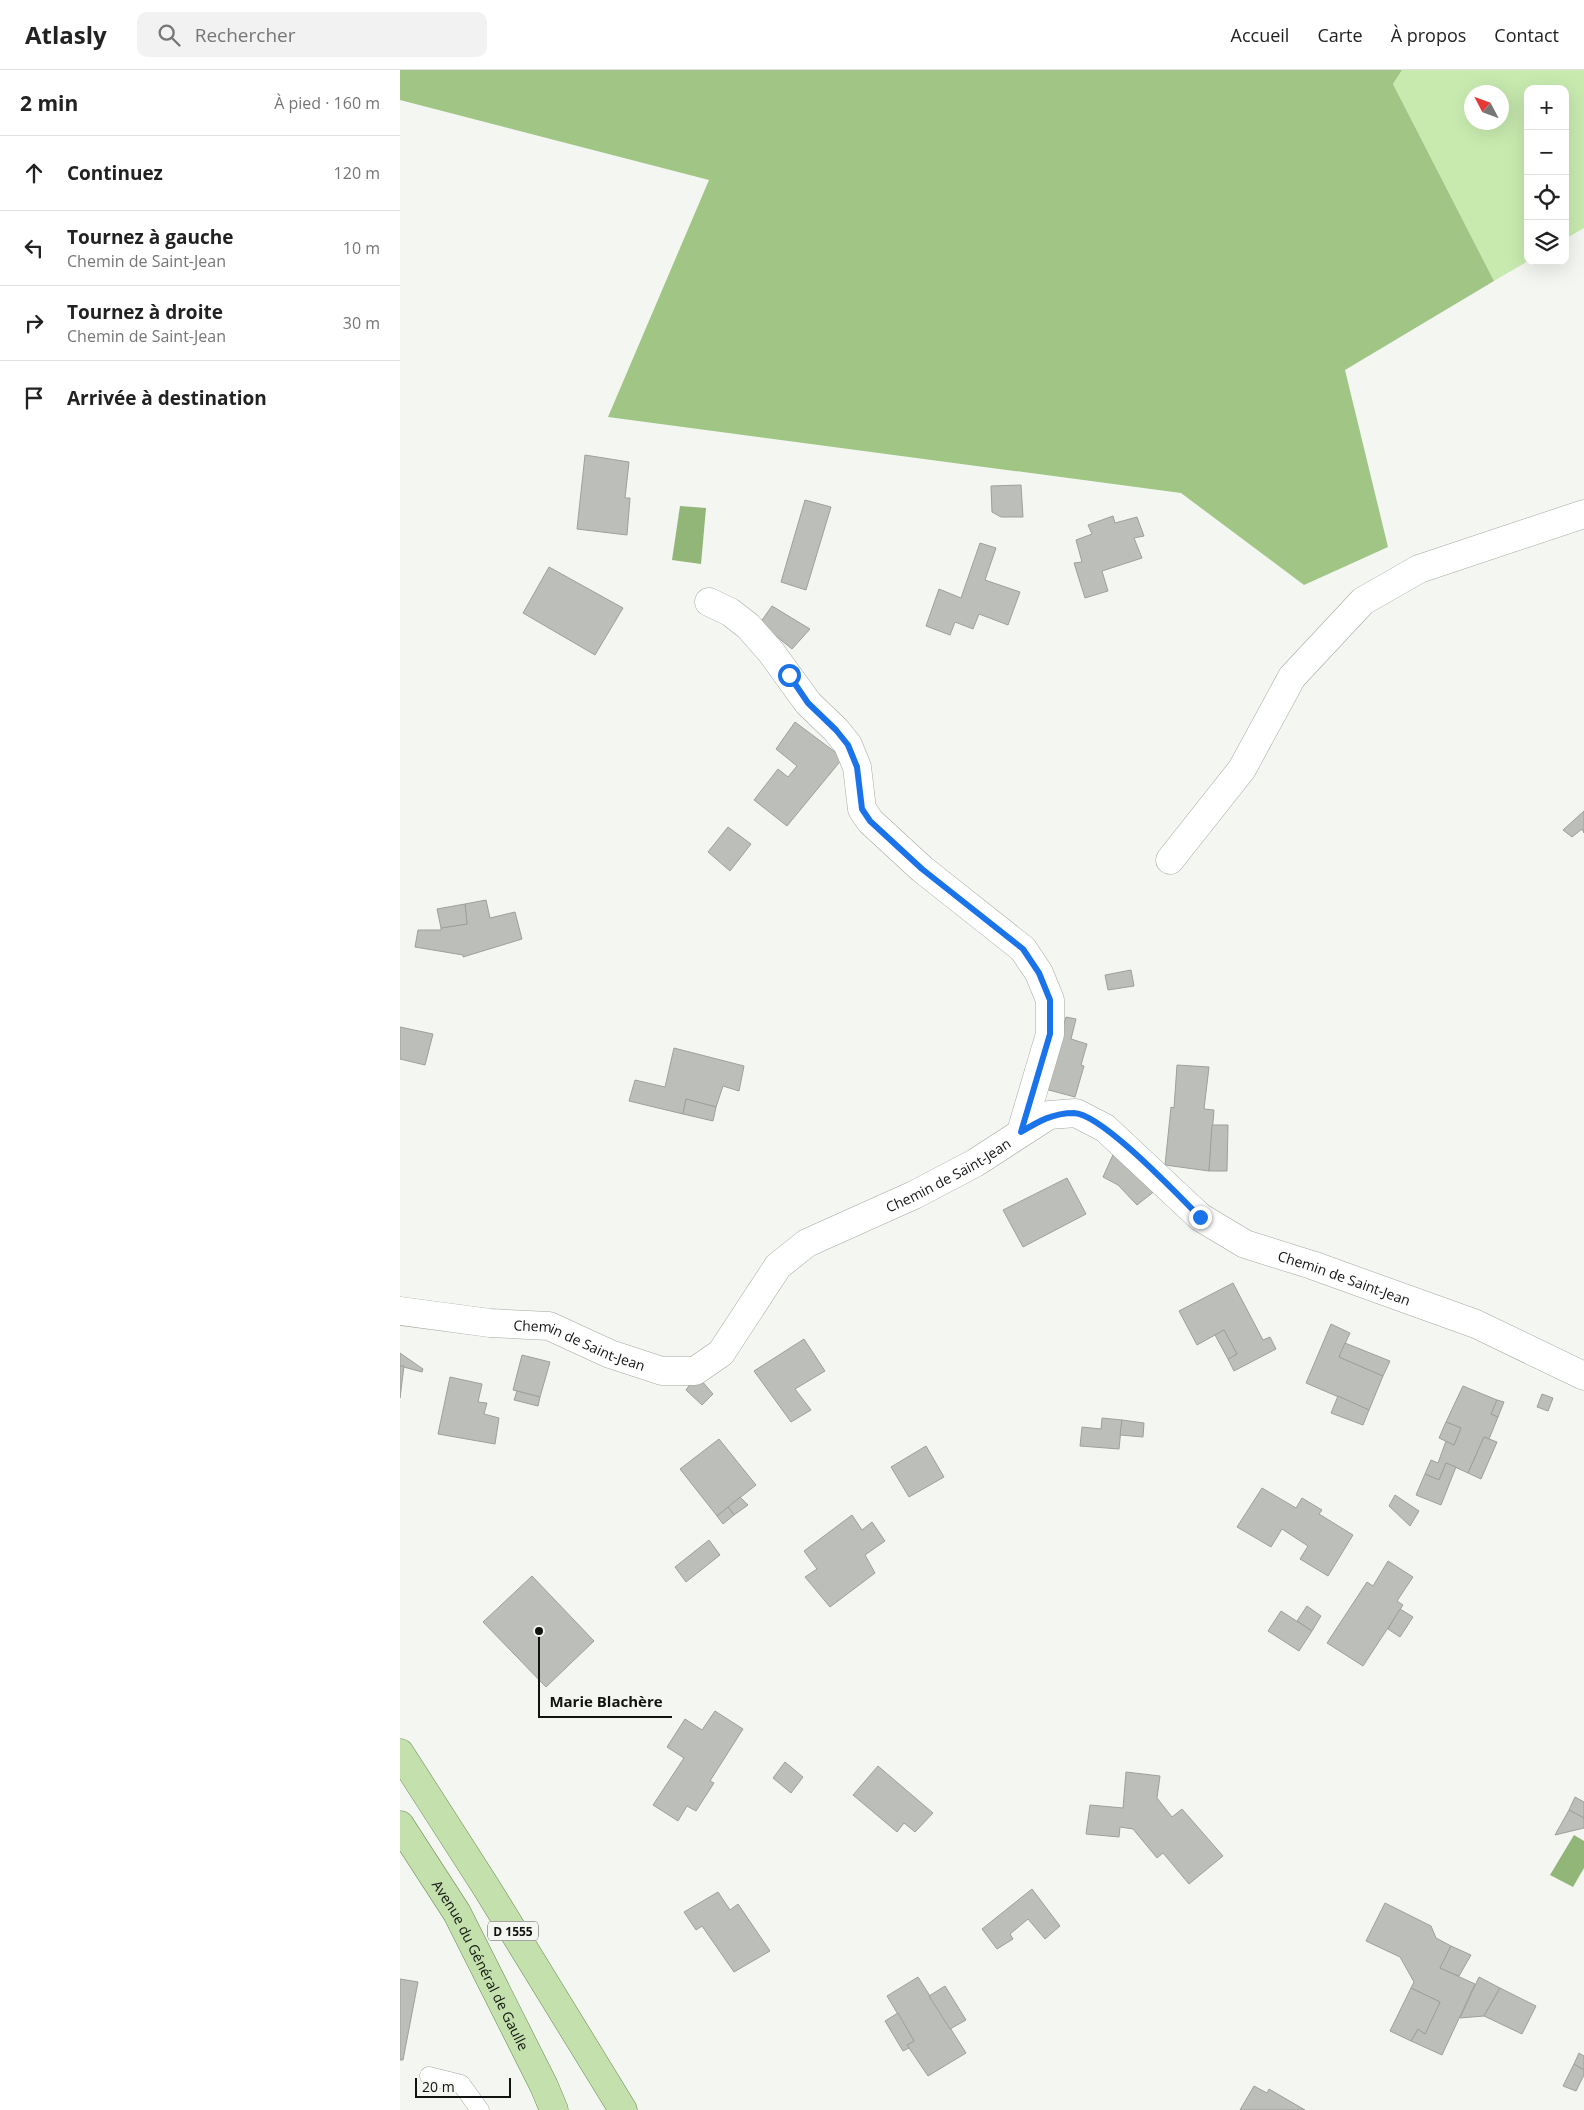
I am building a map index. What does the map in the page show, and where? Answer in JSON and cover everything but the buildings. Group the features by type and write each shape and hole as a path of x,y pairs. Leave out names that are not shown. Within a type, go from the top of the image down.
{"main road":[{"name":"D 1555","path":"400,1753 486,1887 623,2110"},
{"name":"Avenue du Général de Gaulle","path":"400,1825 457,1913 554,2110"}],"street":[{"path":"1170,860 1242,769 1292,677 1363,600 1419,569 1584,514"},
{"path":"710,602 730,612 748,626 771,652 808,703 836,730 848,745 857,767 862,809 870,821 922,869 1023,949 1039,973 1050,1000 1050,1034 1021,1132"},
{"name":"Chemin de Saint-Jean","path":"400,1311 490,1323 549,1326 610,1354 662,1371 695,1371 722,1353 778,1266 807,1243 914,1195 975,1163 1049,1115 1076,1113 1105,1128 1200,1217 1245,1244 1312,1265 1476,1324 1584,1376"}],"lane":[{"path":"429,2076 462,2084 480,2110"}],"shaded area":[{"path":"400,70 1402,70 1393,84 1494,281 1345,370 1388,547 1304,585 1181,493 608,417 709,180 400,100"},
{"path":"1402,70 1584,70 1584,228 1569,237 1569,85 1524,85 1524,263 1494,281 1393,84"},
{"path":"680,506 706,508 701,564 672,560"},
{"path":"1574,1835 1584,1841 1584,1868 1573,1887 1550,1875"}],"place":[{"name":"Marie Blachère","path":"539,1631"}],"route":[{"path":"789,675 808,703 836,730 848,745 857,767 859,797 862,809 870,821 922,869 1023,949 1039,973 1050,1000 1050,1034 1037,1084 1021,1132 1049,1115 1076,1113 1105,1128 1146,1164 1200,1217"}]}
